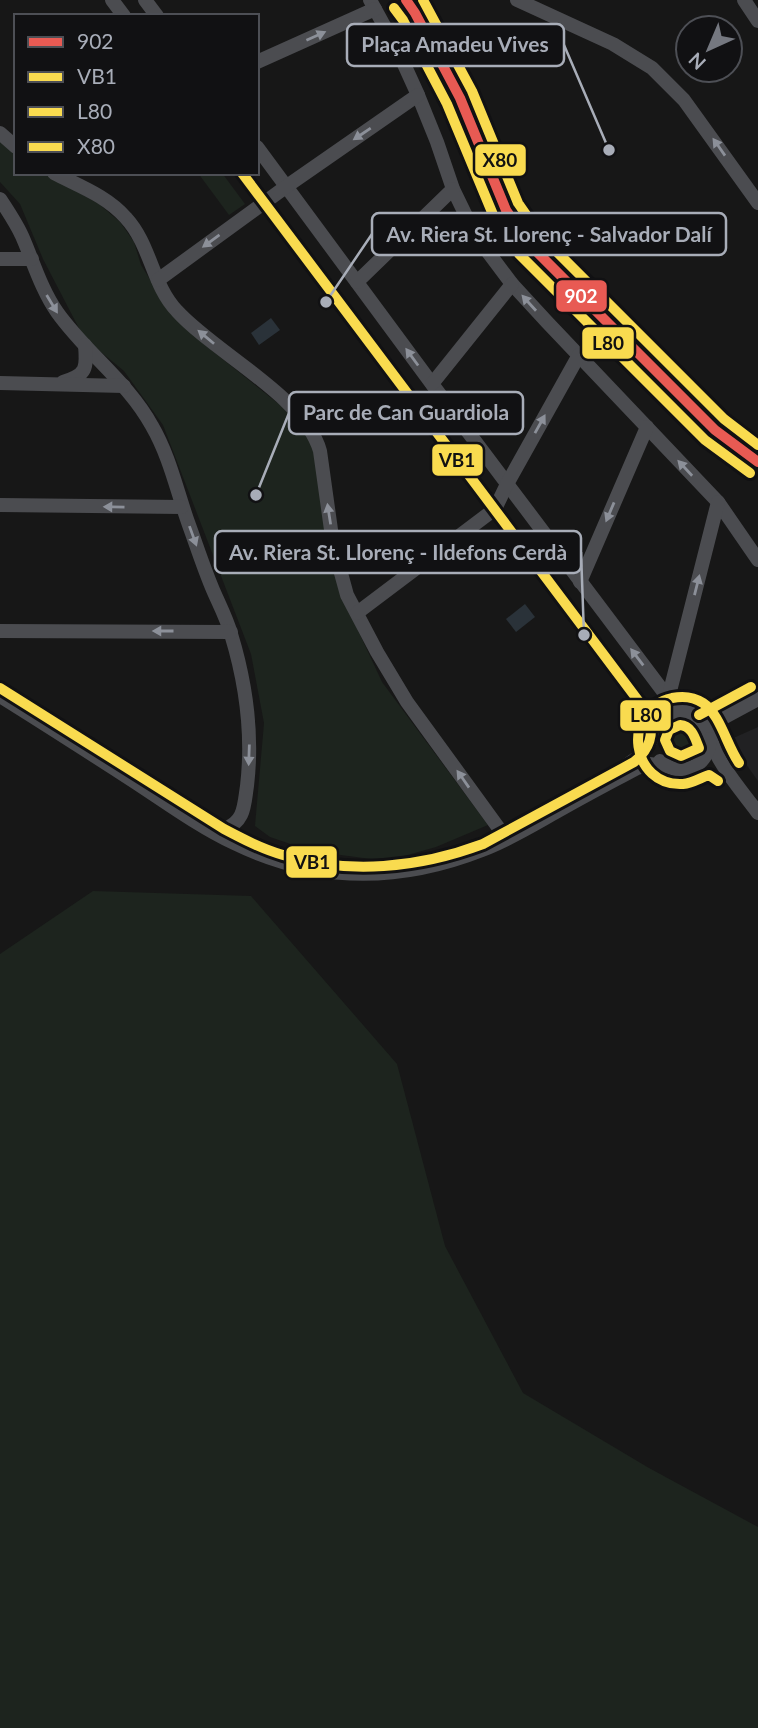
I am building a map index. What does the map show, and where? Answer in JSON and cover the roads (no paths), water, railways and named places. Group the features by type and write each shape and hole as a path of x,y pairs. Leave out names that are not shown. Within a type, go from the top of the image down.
{"street":[{"path":"145,0 156,14"},
{"path":"406,0 460,98 506,211 530,246 715,430 758,462"},
{"path":"517,0 613,44 652,68 684,100 758,203"},
{"path":"744,0 758,21"},
{"path":"259,61 373,5 418,95 453,189 488,252 512,284 718,502 758,560"},
{"path":"158,280 286,186 418,95"},
{"path":"0,133 14,145"},
{"path":"259,150 678,711"},
{"path":"58,175 96,193 127,218 143,243 168,301 177,312 302,417 317,442 323,466 333,544 347,595 407,702 503,834"},
{"path":"243,175 649,715 655,755 667,766"},
{"path":"357,282 453,189"},
{"path":"0,199 20,233 47,297 62,319 137,401 153,426 165,451 204,568 231,632 243,680 249,750 243,814 235,824 224,829"},
{"path":"0,259 32,259"},
{"path":"432,384 512,284"},
{"path":"60,383 75,379 83,370 86,365 85,345"},
{"path":"357,613 495,509 579,355"},
{"path":"0,383 124,386"},
{"path":"580,582 647,427"},
{"path":"668,699 718,502"},
{"path":"0,505 182,507"},
{"path":"0,631 231,632"},
{"path":"0,688 224,829 253,844 293,858 352,867 377,867 416,863 482,845 634,762 644,753 658,722 664,716 678,711 699,718 724,767 758,813"},
{"path":"0,696 225,839 281,862 337,873 395,873 468,856 511,837 649,764 678,770 700,762 713,761 724,767"},
{"path":"708,733 758,699"},
{"path":"700,762 708,751 708,733"}],"place":[{"name":"Plaça Amadeu Vives","path":"609,150"},
{"name":"Av. Riera St. Llorenç - Salvador Dalí","path":"326,302"},
{"name":"Parc de Can Guardiola","path":"256,495"},
{"name":"Av. Riera St. Llorenç - Ildefons Cerdà","path":"584,635"}]}
